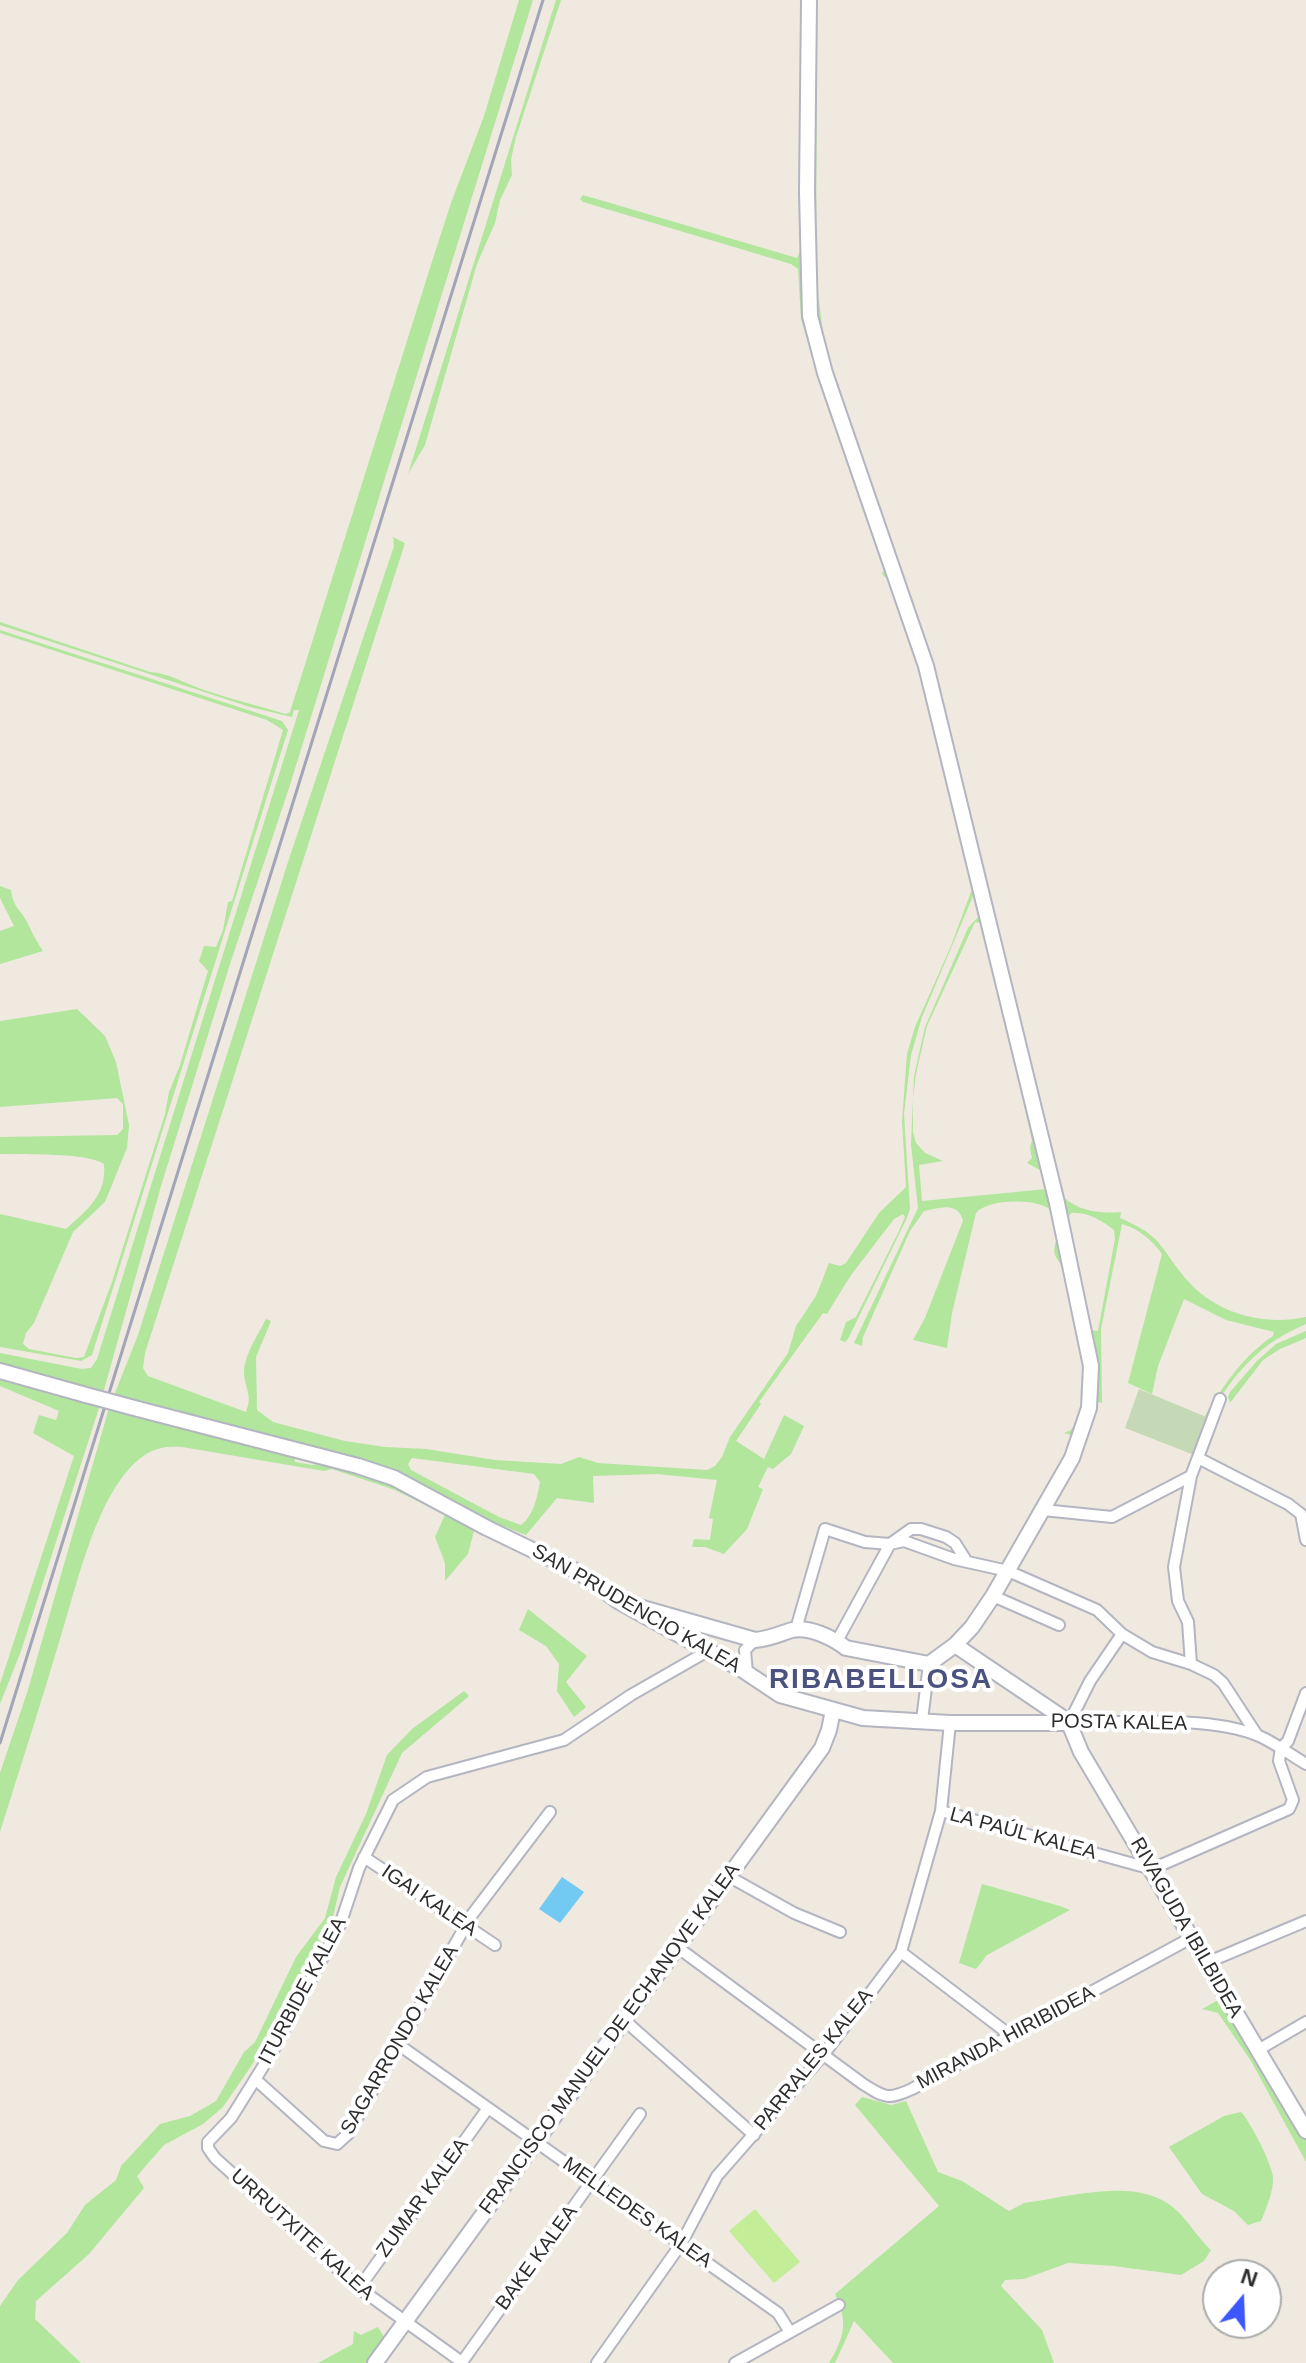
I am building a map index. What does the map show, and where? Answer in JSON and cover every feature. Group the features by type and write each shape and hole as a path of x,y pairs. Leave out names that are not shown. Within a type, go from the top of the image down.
{"street":[{"path":"809,0 807,192 810,316 825,373 926,666 1057,1203 1089,1346 1092,1385 1082,1433 1072,1458 1008,1571 972,1627 955,1645 929,1664 922,1720"},
{"name":"SAN PRUDENCIO KALEA","path":"0,1371 377,1472 580,1573 618,1601 747,1673 780,1695 863,1718 922,1720"},
{"path":"1191,1664 1188,1622 1178,1601 1174,1567 1191,1476 1220,1399"},
{"path":"1198,1458 1288,1504 1301,1514 1306,1540"},
{"path":"1043,1510 1112,1517 1191,1476"},
{"path":"796,1629 825,1529 865,1542 890,1544 904,1541 967,1562 1008,1571 1097,1610 1122,1634 1152,1652 1214,1675 1223,1683 1257,1735"},
{"path":"837,1641 890,1544 911,1529 921,1529 951,1541 967,1562"},
{"path":"993,1596 1059,1625"},
{"path":"618,1601 755,1640 768,1639 796,1629 805,1630 837,1641 846,1648 929,1664"},
{"path":"955,1645 1069,1723 1090,1681 1122,1634"},
{"path":"747,1673 745,1650 755,1640"},
{"name":"ITURBIDE KALEA","path":"208,2142 231,2118 255,2079 340,1925 364,1857 393,1800 427,1777 564,1740 631,1695 706,1652"},
{"path":"1152,1869 1289,1809 1293,1800 1279,1761 1281,1748 1288,1741 1306,1693"},
{"name":"FRANCISCO MANUEL DE ECHANOVE KALEA","path":"375,2363 822,1748 833,1710"},
{"path":"1238,1730 1246,1717"},
{"name":"POSTA KALEA","path":"922,1720 950,1723 1201,1724 1257,1735 1306,1764"},
{"name":"PARRALES KALEA","path":"597,2363 681,2244 717,2176 824,2054 901,1952 941,1811 950,1723"},
{"name":"RIVAGUDA IBILBIDEA","path":"1069,1723 1081,1752 1306,2131"},
{"name":"LA PAÚL KALEA","path":"941,1811 1152,1869"},
{"name":"SAGARRONDO KALEA","path":"255,2079 318,2137 337,2144 348,2134 471,1916 550,1812"},
{"name":"IGAI KALEA","path":"364,1857 495,1945"},
{"path":"728,1876 794,1913 840,1932"},
{"path":"1206,1963 1306,1921"},
{"name":"MIRANDA HIRIBIDEA","path":"677,1947 876,2093 894,2097 1191,1938"},
{"path":"901,1952 1010,2035"},
{"path":"623,2019 754,2135"},
{"path":"1258,2050 1306,2022"},
{"name":"MELLEDES KALEA","path":"399,2045 778,2313 790,2332"},
{"name":"ZUMAR KALEA","path":"359,2288 488,2108"},
{"name":"BAKE KALEA","path":"462,2363 640,2114"},
{"name":"URRUTXITE KALEA","path":"208,2142 208,2148 215,2158 359,2288 462,2363"},
{"path":"735,2363 839,2305"}],"green space":[{"path":"519,0 533,0 289,788 161,1186 99,1408 21,1651 0,1704 0,1684 74,1456 33,1433 39,1415 56,1420 59,1411 0,1386 0,1377 89,1403 92,1390 0,1364 0,1353 82,1369 91,1368 97,1359 299,710 294,710 292,717 250,707 0,625 0,622 197,688 286,714 290,712 429,271 484,116"},
{"path":"556,0 561,0 516,137 511,159 512,175 477,264 425,445 408,474"},
{"path":"803,0 805,311 914,638 976,889 922,1017 911,1055 904,1114 910,1209 906,1220 848,1339 845,1342 840,1340 846,1322 856,1317 899,1231 905,1217 903,1214 894,1219 851,1275 827,1314 823,1313 759,1402 761,1404 736,1441 764,1459 784,1415 804,1426 791,1454 773,1469 768,1467 758,1487 763,1489 747,1529 724,1554 705,1547 692,1547 694,1539 710,1540 713,1519 709,1518 717,1480 657,1474 593,1476 594,1503 557,1498 526,1535 494,1525 411,1480 133,1400 129,1413 294,1454 295,1462 312,1465 325,1463 383,1479 475,1527 468,1554 445,1581 445,1563 435,1537 445,1515 395,1490 332,1469 324,1471 182,1447 159,1448 147,1454 129,1469 116,1486 96,1527 79,1573 0,1832 0,1773 27,1693 109,1408 138,1335 288,862 394,546 393,537 405,543 145,1353 143,1368 148,1376 246,1412 249,1396 244,1373 246,1359 266,1319 271,1321 256,1357 257,1410 273,1422 345,1441 495,1460 561,1464 579,1457 598,1463 707,1470 722,1457 730,1437 788,1353 796,1326 816,1296 829,1263 840,1266 846,1263 879,1213 906,1187 902,1121 907,1054 915,1027 972,889 924,682 899,604 882,574 884,570 826,403 801,319 798,269 791,264 580,199 583,195 797,258 801,249","holes":["412,1458 534,1474 540,1482 536,1500 521,1525 499,1517 411,1470 408,1464"]},
{"path":"813,0 817,0 816,277 823,333 833,374 916,611 986,877 1061,1194 1073,1204 1089,1210 1121,1212 1120,1218 1145,1231 1160,1244 1199,1292 1226,1309 1274,1320 1306,1317 1306,1324 1261,1350 1249,1362 1227,1387 1209,1418 1205,1416 1227,1383 1243,1362 1274,1332 1226,1320 1184,1299 1158,1366 1152,1394 1128,1383 1162,1254 1145,1236 1122,1224 1101,1329 1102,1403 1094,1401 1089,1330 1098,1331 1114,1230 1088,1215 1071,1213 1065,1221 961,792 826,364 813,310"},
{"path":"0,630 282,721 288,730 92,1355 81,1361 0,1347 0,1214 66,1229 99,1193 104,1164 70,1156 0,1154 0,1137 117,1135 123,1129 123,1104 117,1098 0,1107 0,1021 77,1009 105,1036 116,1062 129,1125 127,1148 105,1202 73,1232 23,1344 29,1349 84,1357 112,1282 208,971 199,961 204,946 216,947 223,930 228,902 232,901 283,730 267,720 0,633"},
{"path":"0,886 11,890 16,906 43,951 0,964 0,931 14,926 0,898"},
{"path":"978,917 983,917 1045,1165 1042,1171 1027,1163 1032,1158 1032,1140 985,933 980,923 975,922 927,1026 913,1098 914,1076 925,1027 968,928"},
{"path":"913,1099 916,1143 925,1153 943,1161 919,1165 922,1201 1050,1191 1073,1281 1085,1348 1086,1380 1083,1410 1075,1436 1064,1433 1071,1430 1079,1414 1085,1374 1083,1352 1070,1288 1054,1253 1057,1236 1052,1211 1046,1207 1026,1202 1002,1202 976,1213 952,1313 947,1348 913,1340 925,1318 963,1221 953,1208 924,1211 910,1231 863,1337 862,1346 854,1343 918,1208 911,1144"},
{"path":"1306,1331 1306,1338 1263,1360 1230,1403 1230,1392 1257,1361 1276,1344"},
{"path":"1139,1389 1209,1418 1194,1455 1125,1428"},
{"path":"528,1609 587,1656 566,1682 586,1707 574,1717 557,1691 559,1664 546,1646 519,1630"},
{"path":"464,1691 469,1696 402,1753 340,1887 332,1921 252,2065 223,2107 203,2124 164,2145 137,2176 144,2188 89,2254 36,2301 35,2319 81,2363 0,2363 0,2306 18,2280 67,2233 85,2205 116,2180 121,2166 160,2124 190,2116 216,2101 244,2052 255,2042 296,1957 325,1918 336,1877 366,1814 387,1755 412,1729"},
{"path":"982,1884 1070,1910 987,1955 976,1969 959,1963"},
{"path":"1222,1998 1306,2139 1306,2162 1251,2061 1218,2013 1202,2009"},
{"path":"862,2097 891,2105 906,2101 938,2172 962,2181 1009,2211 1024,2203 1102,2191 1141,2193 1159,2198 1174,2208 1211,2250 1202,2262 1181,2275 1068,2263 1024,2279 1005,2280 1001,2286 1042,2330 1054,2363 893,2363 854,2321 835,2363 829,2363 843,2329 842,2313 835,2294 939,2206 855,2105"},
{"path":"1241,2112 1260,2143 1273,2177 1261,2221 1248,2225 1234,2211 1202,2194 1169,2147 1224,2116"},
{"path":"755,2209 800,2262 774,2283 729,2231"},
{"path":"378,2327 384,2337 382,2345 369,2363 318,2363 353,2344 354,2331 361,2335"}],"water":[{"path":"562,1877 584,1892 560,1923 539,1909"}],"railway":[{"path":"0,1743 543,0"}],"district":[{"name":"RIBABELLOSA","path":"881,1680"}]}
